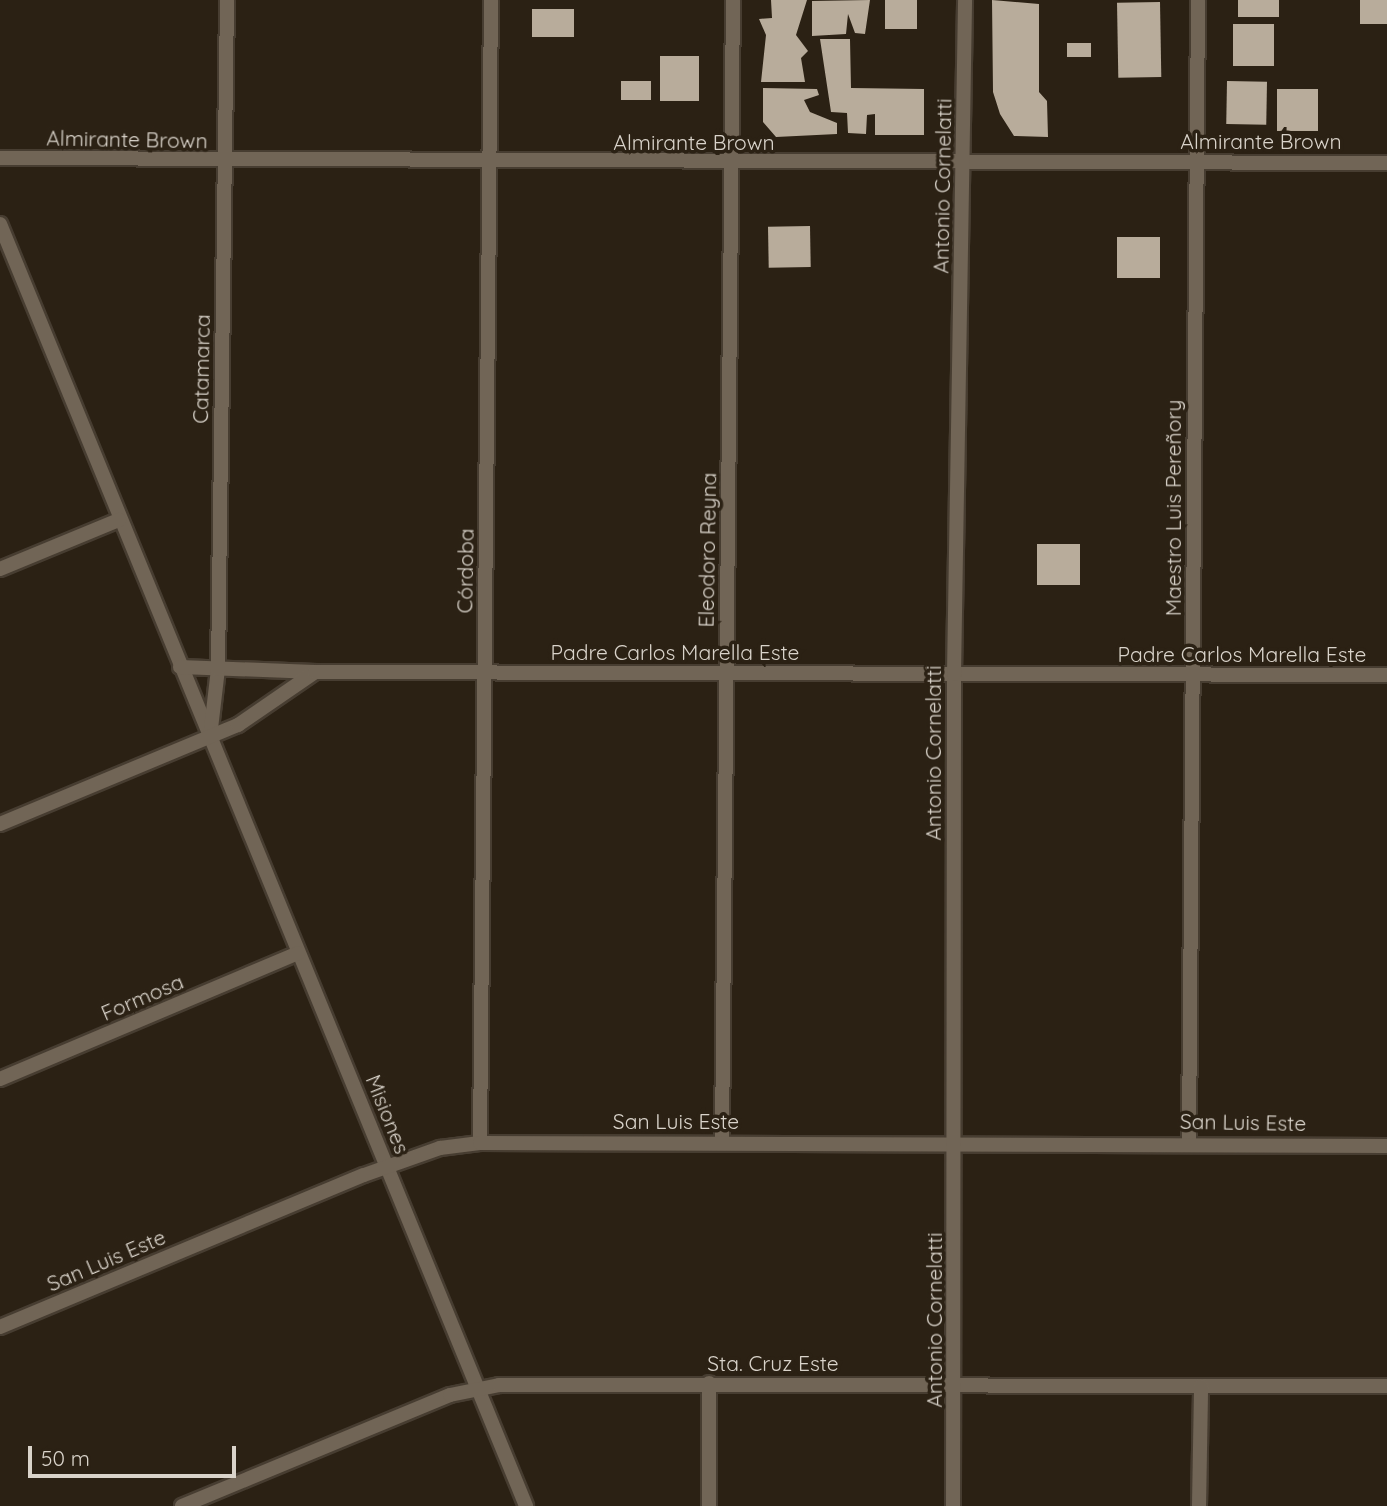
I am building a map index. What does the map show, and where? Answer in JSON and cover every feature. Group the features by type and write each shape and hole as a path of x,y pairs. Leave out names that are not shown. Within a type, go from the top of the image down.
{"street":[{"name":"Catamarca","path":"210,738 218,669 228,0"},
{"name":"Córdoba","path":"480,1143 491,0"},
{"name":"Eleodoro Reyna","path":"722,1142 733,0"},
{"name":"Antonio Cornelatti","path":"953,1506 956,1141 954,674 965,0"},
{"name":"Maestro Luis Pereñory","path":"1189,1142 1198,0"},
{"name":"Almirante Brown","path":"0,158 224,162 732,164 1387,163"},
{"name":"Misiones","path":"0,224 526,1506"},
{"path":"0,569 120,520"},
{"name":"Padre Carlos Marella Este","path":"180,667 315,671 1387,675"},
{"path":"0,824 210,738 315,671"},
{"name":"Formosa","path":"0,1079 299,953"},
{"name":"San Luis Este","path":"0,1327 387,1167 440,1148 480,1143 956,1141 1387,1146"},
{"path":"709,1384 709,1506"},
{"name":"Sta. Cruz Este","path":"182,1506 478,1387 709,1384 1387,1386"},
{"path":"1199,1506 1201,1386"}],"building":[{"path":"771,0 807,0 796,35 808,51 801,58 805,82 761,82 766,35 759,19 772,18"},
{"path":"870,0 865,34 855,33 848,14 846,34 812,36 812,1"},
{"path":"885,0 917,0 917,29 885,29"},
{"path":"992,0 1039,4 1039,92 1047,101 1048,137 1014,136 1000,114 993,92"},
{"path":"1238,0 1279,0 1279,17 1238,17"},
{"path":"1360,0 1387,0 1387,24 1360,24"},
{"path":"1160,2 1161,77 1118,78 1117,3"},
{"path":"532,9 574,9 574,37 532,37"},
{"path":"1233,24 1274,24 1274,66 1233,66"},
{"path":"820,39 850,39 851,88 924,89 924,135 875,135 875,114 867,115 866,134 848,133 847,113 831,112"},
{"path":"1067,43 1091,43 1091,57 1067,57"},
{"path":"660,56 699,56 699,101 660,101"},
{"path":"621,81 651,81 651,100 621,100"},
{"path":"1227,81 1267,82 1266,125 1226,124"},
{"path":"763,88 817,89 819,95 804,100 810,112 837,123 837,134 776,137 763,122"},
{"path":"1277,89 1318,89 1318,131 1277,131"},
{"path":"810,226 811,267 769,268 768,227"},
{"path":"1117,237 1160,237 1160,278 1117,278"},
{"path":"1037,544 1080,544 1080,585 1037,585"}]}
